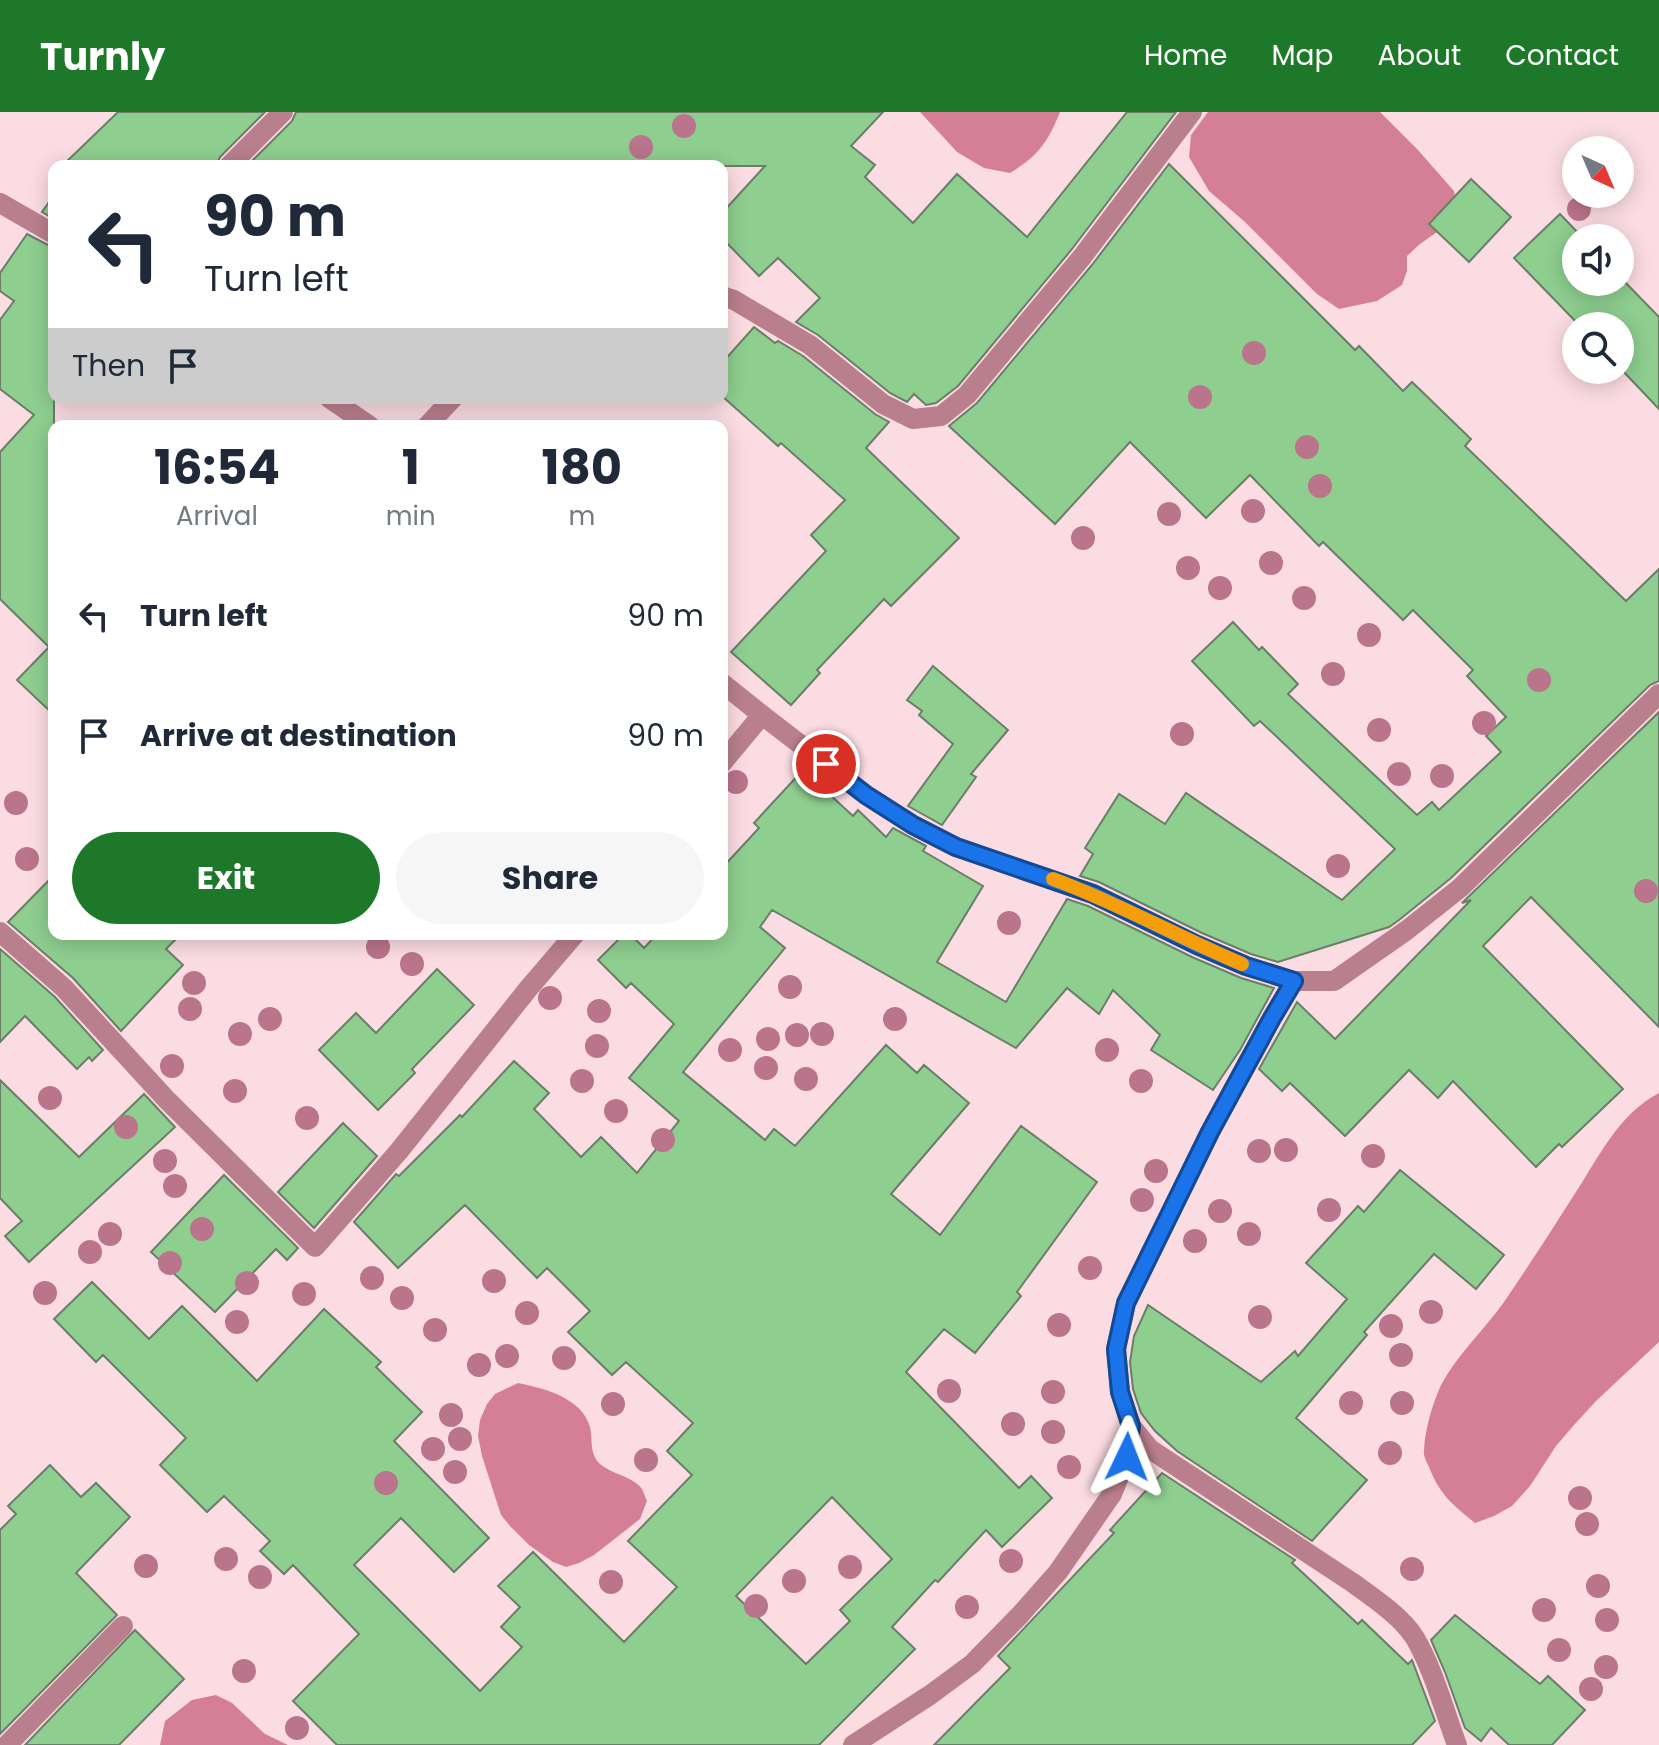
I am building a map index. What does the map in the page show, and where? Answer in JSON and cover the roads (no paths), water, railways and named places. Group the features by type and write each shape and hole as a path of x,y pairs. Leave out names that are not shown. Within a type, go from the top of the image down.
{"street":[{"path":"235,160 283,112"},
{"path":"728,298 810,345 883,404 913,419 941,416 967,395 1082,257 1192,112"},
{"path":"0,203 48,231"},
{"path":"338,404 361,420"},
{"path":"433,420 447,404"},
{"path":"728,688 866,795 924,831 956,847 1093,894 1209,950 1294,981 1334,981 1407,930 1460,888 1659,694"},
{"path":"728,756 762,715"},
{"path":"0,932 64,988 166,1099 315,1247 399,1151 570,940"},
{"path":"1294,981 1210,1132 1126,1303 1116,1349 1120,1392 1131,1426 1150,1449 1353,1583 1385,1607 1414,1636 1457,1745"},
{"path":"853,1745 972,1664 1049,1582 1112,1494 1127,1457 1131,1426"},
{"path":"7,1745 123,1626"}]}
